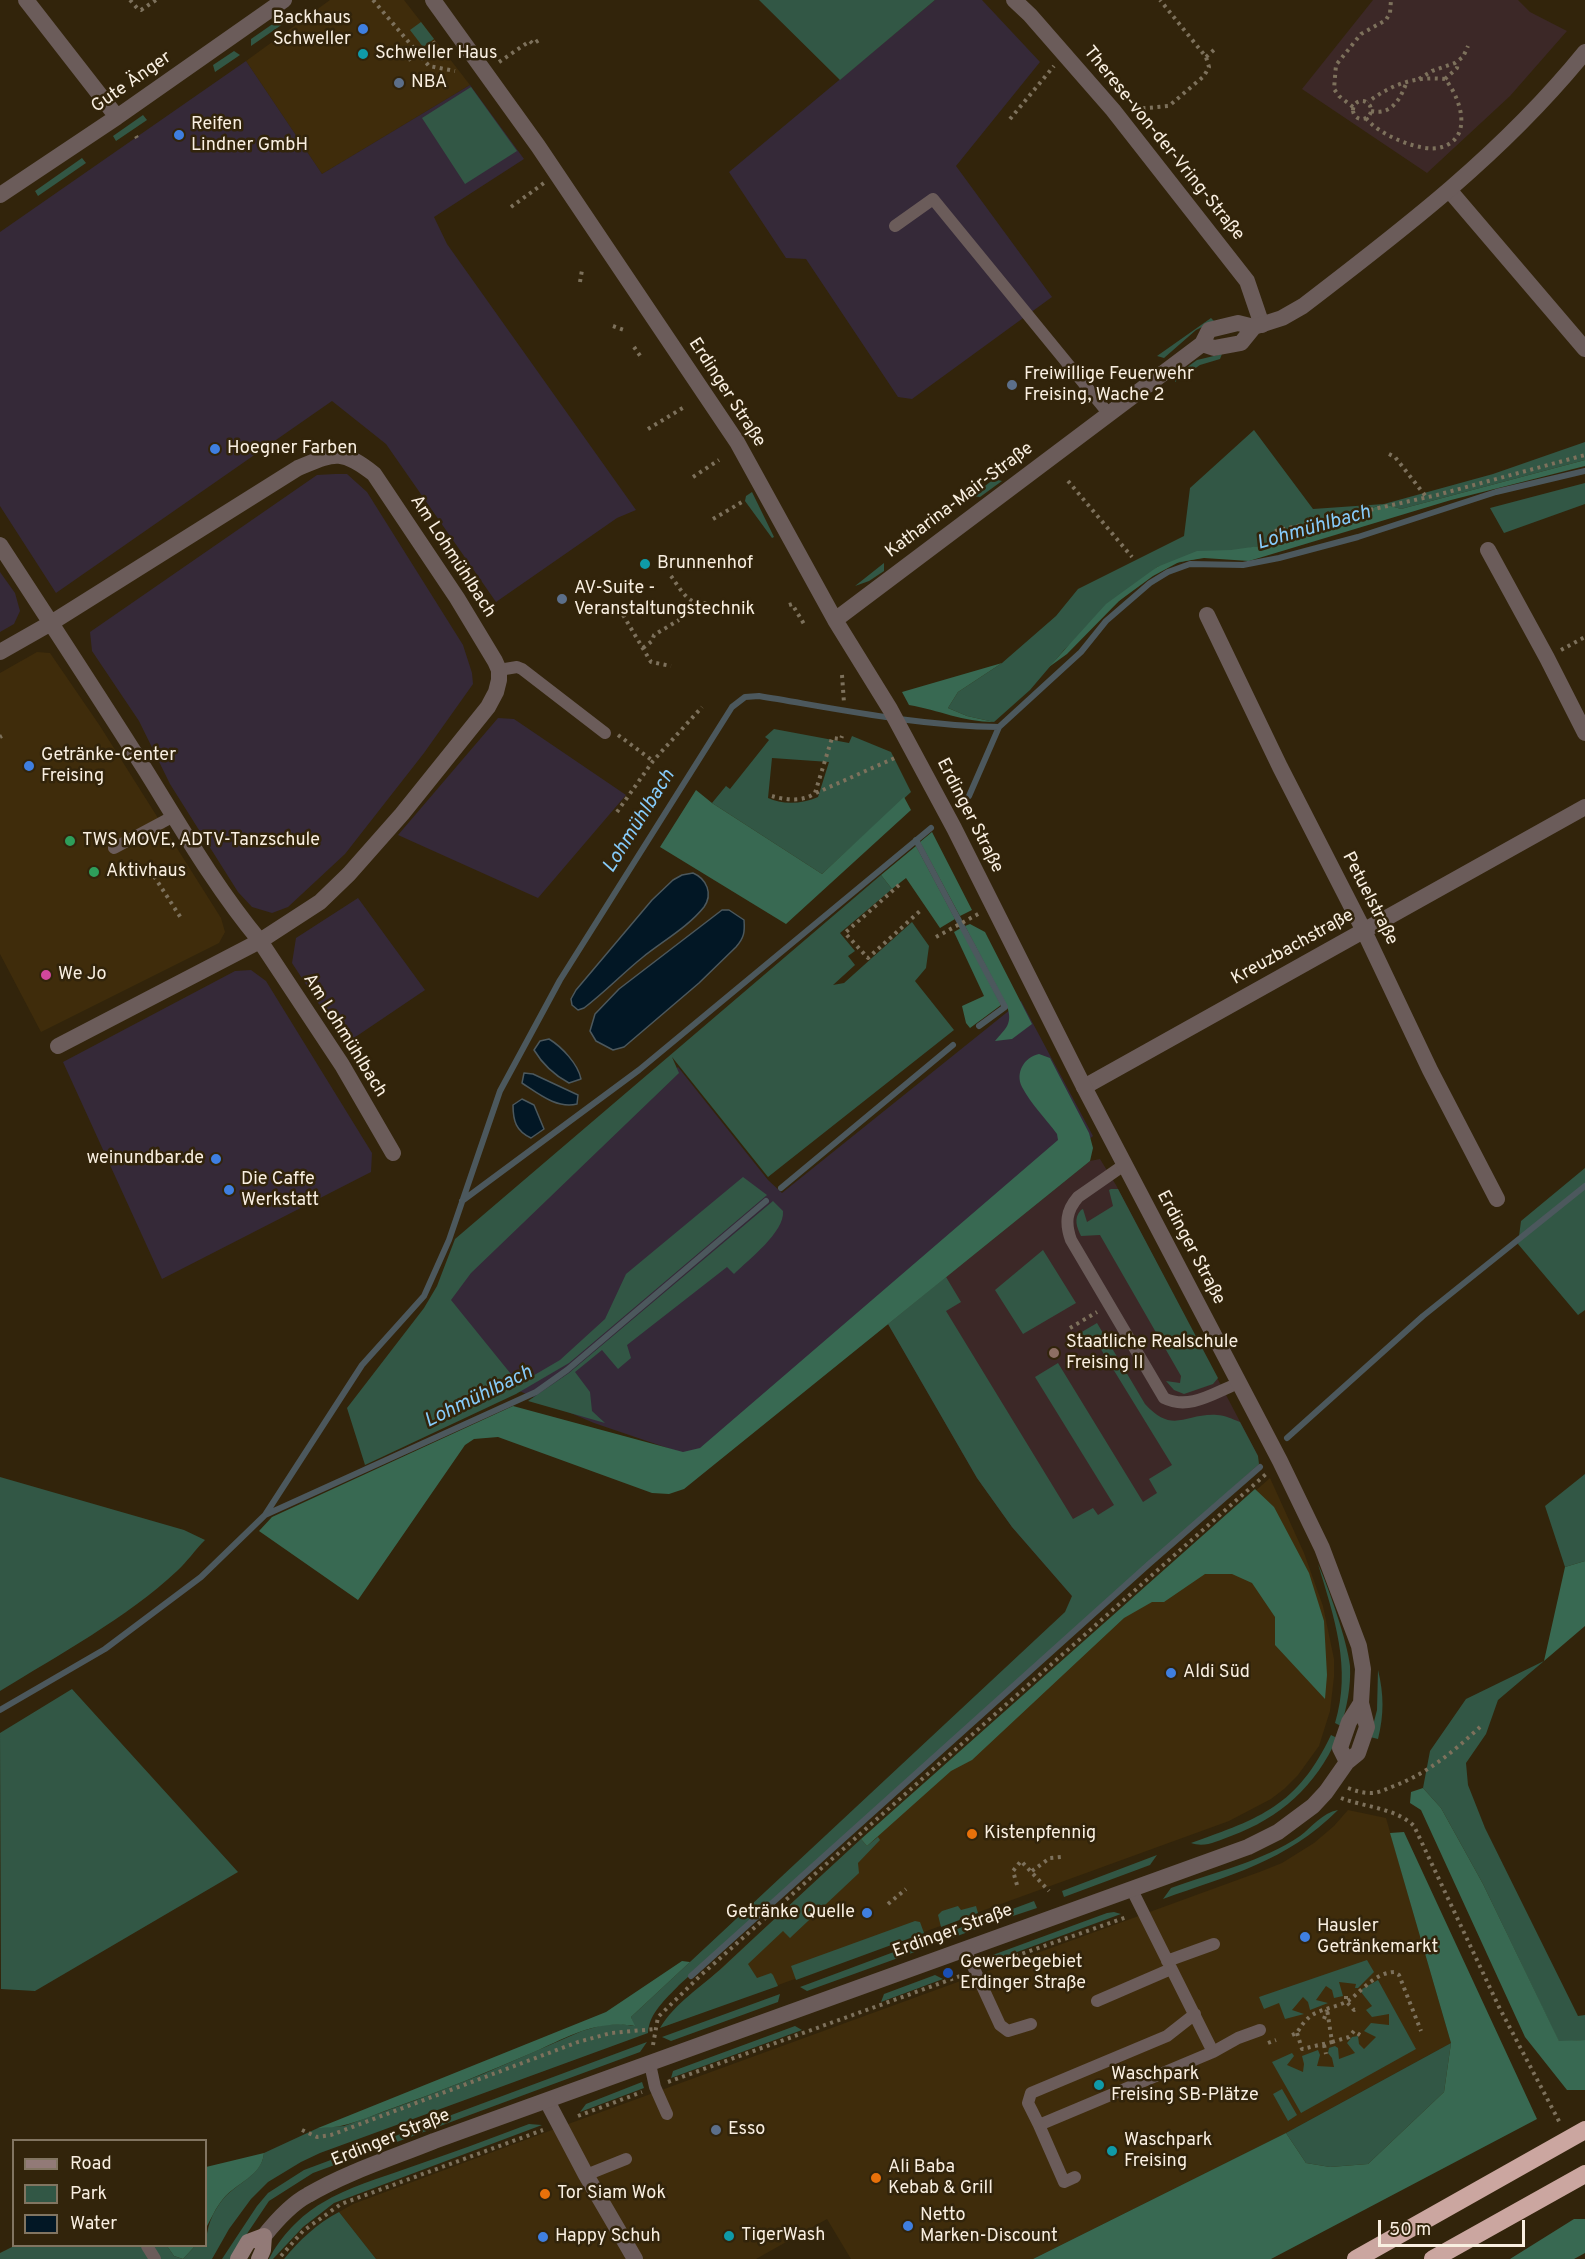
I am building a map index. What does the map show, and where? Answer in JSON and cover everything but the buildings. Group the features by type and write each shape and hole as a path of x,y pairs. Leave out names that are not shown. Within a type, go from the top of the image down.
{"highway":[{"path":"1356,2259 1585,2130"},
{"path":"1433,2259 1585,2174"}],"main road":[{"name":"Erdinger Straße","path":"238,2259 248,2242 264,2236"},
{"path":"260,2259 264,2236"}],"street":[{"path":"26,0 117,117"},
{"name":"Gute Änger","path":"0,195 117,117 284,0"},
{"name":"Erdinger Straße","path":"264,2236 277,2220 306,2195 434,2141 1248,1846 1278,1832 1297,1819 1329,1788 1347,1762 1340,1748 1349,1722 1360,1703 1363,1688 1361,1657 1347,1609 1299,1498 1124,1165 905,736 835,620 737,442 538,146 433,0"},
{"name":"Therese-von-der-Vring-Straße","path":"1014,0 1030,15 1113,110 1247,281 1258,326"},
{"name":"Katharina-Mair-Straße","path":"835,620 1202,344 1209,330 1238,323 1258,326 1282,318 1303,306 1450,191 1530,115 1585,52"},
{"path":"1450,191 1585,350"},
{"name":"Am Lohmühlbach","path":"51,623 298,468 337,454 355,459 374,474 457,598 488,647 499,670"},
{"name":"Am Lohmühlbach","path":"0,545 147,772 172,817 245,923 260,941 342,1065 393,1154"},
{"path":"1488,550 1585,733"},
{"name":"Petuelstraße","path":"1207,615 1277,761 1364,931 1430,1070 1497,1199"},
{"path":"0,652 51,623"},
{"path":"58,1046 260,941 320,902 349,874 402,814 488,707 496,692 499,670"},
{"name":"Kreuzbachstraße","path":"1084,1087 1585,807"},
{"path":"547,2101 586,2175 635,2259"}],"lane":[{"path":"895,226 933,199 1108,413"},
{"path":"499,670 517,667 522,669 609,732"},
{"path":"114,848 172,817"},
{"path":"1124,1165 1078,1197 1073,1203 1066,1224 1071,1240 1164,1398 1176,1403 1186,1403 1239,1383"},
{"path":"1131,1888 1213,2052"},
{"path":"1097,2001 1214,1944"},
{"path":"965,1949 1000,2025 1008,2031 1032,2024"},
{"path":"1075,2177 1064,2182 1028,2103 1031,2093 1167,2036 1195,2014"},
{"path":"1039,2125 1260,2030"},
{"path":"650,2064 655,2086 667,2114"},
{"path":"586,2175 626,2159"}],"path":[{"path":"130,0 141,10 156,0"},
{"path":"373,0 429,66 454,71"},
{"path":"377,5 384,0"},
{"path":"1135,109 1169,106 1204,76 1209,67 1206,57 1186,37 1160,0"},
{"path":"1391,0 1390,13 1386,20 1361,34 1336,65 1334,89 1353,107 1357,117 1366,118 1370,124 1403,142 1423,147 1442,148 1460,132 1462,121 1459,105 1445,79"},
{"path":"408,60 439,40"},
{"path":"498,63 530,41 533,44 539,40"},
{"path":"1418,79 1458,61 1463,57 1468,46"},
{"path":"1206,57 1215,49"},
{"path":"1010,119 1064,54"},
{"path":"1353,107 1359,101 1368,102 1389,87 1407,81 1445,79 1457,68 1458,61"},
{"path":"1371,111 1384,112 1390,108 1403,94 1407,81"},
{"path":"1368,102 1371,111"},
{"path":"1366,118 1371,111"},
{"path":"511,207 544,182"},
{"path":"580,282 582,270"},
{"path":"613,326 627,331"},
{"path":"634,347 641,357 639,359"},
{"path":"648,429 686,406"},
{"path":"1389,454 1395,457 1427,498"},
{"path":"1275,531 1427,498 1585,455"},
{"path":"693,477 719,460"},
{"path":"1068,481 1132,557"},
{"path":"713,519 742,502"},
{"path":"671,576 689,600 699,604 705,603 717,614"},
{"path":"789,605 792,604 804,624"},
{"path":"623,615 651,662 671,666"},
{"path":"643,648 654,635 679,620"},
{"path":"1547,658 1585,637"},
{"path":"842,675 844,703"},
{"path":"617,812 654,761 702,707"},
{"path":"609,732 654,761"},
{"path":"815,794 832,738 841,739 842,736"},
{"path":"772,796 795,799 812,797 901,755"},
{"path":"150,870 181,918"},
{"path":"899,885 845,933 868,958 920,911"},
{"path":"936,937 978,915"},
{"path":"1070,1328 1097,1312"},
{"path":"650,2064 658,2017 700,1976 1268,1472"},
{"path":"1329,1788 1378,1792 1426,1771 1450,1754 1480,1727"},
{"path":"1329,1788 1394,1814 1414,1826 1533,2076"},
{"path":"1032,1871 1050,1858 1060,1857"},
{"path":"1017,1885 1013,1871 1021,1861 1049,1891"},
{"path":"888,1904 906,1889"},
{"path":"578,2116 655,2086 1127,1917"},
{"path":"1292,2035 1297,2033 1312,2015 1346,1999 1388,1972 1399,1975 1421,2031"},
{"path":"1346,1999 1354,2010 1357,2008"},
{"path":"1324,2019 1327,2009"},
{"path":"1327,2009 1332,2042"},
{"path":"1307,2011 1312,2015"},
{"path":"302,2130 317,2137 331,2135 578,2042 611,2033 656,2029"},
{"path":"1302,2049 1348,2037 1354,2031 1360,2035"},
{"path":"1297,2033 1302,2049 1300,2055"},
{"path":"1340,2039 1342,2044"},
{"path":"1324,2045 1326,2054"},
{"path":"279,2259 303,2231 341,2204 548,2128"}],"shaded area":[{"path":"330,0 404,0 470,85 322,174 246,61"},
{"path":"935,0 982,0 1040,62 956,166 1052,297 912,399 898,397 806,259 786,258 729,172"},
{"path":"1373,0 1518,0 1530,12 1567,31 1510,96 1427,173 1302,89"},
{"path":"246,61 322,174 470,85 524,159 434,217 447,244 636,510 617,518 496,602 386,444 332,401 56,593 0,506 0,232"},
{"path":"347,474 367,492 463,645 473,684 424,753 345,854 288,907 272,913 252,907 238,892 170,784 139,721 92,651 90,632 317,475"},
{"path":"0,572 15,593 20,611 14,624 0,632"},
{"path":"37,652 50,653 100,726 221,918 225,932 219,943 41,1032 0,954 0,673"},
{"path":"498,718 514,719 626,795 538,898 398,835"},
{"path":"358,898 425,990 345,1044 292,963 296,938"},
{"path":"251,970 266,981 372,1153 371,1172 162,1279 63,1062 235,971"},
{"path":"1021,1001 1093,1136 707,1453 691,1456 594,1423 517,1390 446,1299 468,1267 678,1067 768,1180 782,1193"},
{"name":"Staatliche Realschule Freising II","path":"1100,1159 1116,1185 1258,1456 1072,1596 1012,1527 977,1478 888,1324 1090,1161"},
{"path":"1270,1478 1304,1553 1323,1606 1334,1659 1330,1711 1319,1746 1298,1775 1284,1789 1271,1799 1229,1821 660,2028 688,1997 861,1839"},
{"path":"1348,1810 1386,1818 1451,2043 1286,2133 1033,2259 851,2259 827,2219 756,2259 376,2259 339,2212 353,2204 560,2127 1262,1871 1282,1863 1314,1843"}],"green space":[{"path":"759,0 935,0 840,80"},
{"path":"287,14 293,17 251,46 251,39"},
{"path":"421,22 434,39 423,47 410,30"},
{"path":"234,51 240,55 215,72 213,65"},
{"path":"471,87 517,151 465,184 422,118"},
{"path":"143,115 147,120 116,141 113,136"},
{"path":"82,158 86,163 38,196 35,191"},
{"path":"1211,318 1214,321 1196,330 1164,358 1157,356"},
{"path":"1222,354 1220,359 1200,365 1175,382 1175,376 1197,360"},
{"path":"1254,430 1313,509 1384,504 1259,546 1157,567 1064,650 1030,690 994,722 967,716 948,708 958,692 1002,663 1056,616 1078,589 1184,536 1190,488"},
{"path":"1585,442 1585,460 1401,509 1384,504 1493,474"},
{"path":"1585,460 1585,466 1451,500 1249,561 1204,558 1179,562 1153,576 1119,601 1067,654 1049,667 1106,604 1157,567 1197,551 1259,546 1384,504 1401,509"},
{"path":"994,479 1002,481 980,497 972,496"},
{"path":"1585,483 1585,504 1504,533 1490,508"},
{"path":"752,492 774,537 772,538 745,501 746,496"},
{"path":"884,563 884,571 869,581 855,586"},
{"path":"1002,663 958,692 948,708 967,716 994,722 961,718 909,705 902,692"},
{"path":"774,729 849,743 852,736 891,752 911,792 822,874 712,803 726,786 730,789 769,740 765,737","holes":["772,758 829,762 818,797 793,803 768,798"]},
{"path":"696,790 712,803 822,874 904,797 911,810 786,924 660,847"},
{"path":"932,832 972,910 960,916 920,842"},
{"path":"916,846 955,919 940,928 906,878 892,889 881,875"},
{"path":"881,875 892,889 840,933 855,951 848,956 855,965 833,985 844,983 912,922 929,946 926,968 915,981 954,1030 768,1177 672,1057 679,1073 471,1273 451,1300 519,1384 560,1360 605,1319 626,1274 743,1177 767,1195 569,1363 516,1394 365,1465 347,1408 424,1308 437,1286 455,1239"},
{"path":"970,924 985,932 1032,1024 1012,1039 995,1041 1009,1022 1009,1012 965,926"},
{"path":"961,928 1001,1005 970,1028 966,1023 962,1006 984,996 954,932"},
{"path":"1039,1054 1050,1058 1089,1133 1093,1148 1090,1161 684,1489 669,1494 652,1493 498,1437 474,1439 465,1445 358,1600 259,1531 272,1517 513,1406 683,1452 700,1448 1058,1140 1057,1134 1020,1082 1022,1066 1029,1058"},
{"path":"1585,1168 1585,1310 1578,1315 1518,1244 1521,1221"},
{"path":"1118,1189 1218,1378 1213,1384 1184,1394 1174,1390 1166,1381 1180,1383 1181,1376 1100,1235 1081,1236 1076,1223 1079,1213 1083,1209 1087,1222 1113,1206 1109,1190"},
{"path":"773,1201 783,1211 778,1228 734,1274 727,1267 627,1345 631,1358 618,1369 602,1350 575,1372 590,1392 592,1411 605,1423 528,1401 569,1373"},
{"path":"1043,1250 1076,1303 1023,1334 995,1290"},
{"path":"946,1277 961,1302 946,1311 1073,1519 1093,1508 1098,1515 1114,1505 1035,1377 1058,1363 1143,1502 1157,1493 1149,1479 1172,1465 1094,1338 1081,1346 1075,1336 1097,1323 1145,1404 1155,1413 1172,1421 1217,1415 1240,1422 1258,1456 1259,1464 679,1985 651,2019 648,2033 320,2153 301,2162 268,2182 251,2199 229,2229 212,2259 183,2259 194,2247 207,2247 207,2233 216,2209 229,2193 254,2173 264,2153 318,2128 344,2126 416,2100 582,2031 603,2025 634,2026 631,2017 1065,1612 1072,1596 1012,1527 977,1478 888,1324"},
{"path":"1585,1474 1585,1561 1565,1567 1545,1506"},
{"path":"0,1477 184,1530 205,1540 177,1571 137,1604 92,1635 0,1691"},
{"path":"1255,1489 1274,1507 1309,1573 1324,1621 1327,1675 1325,1699 1275,1645 1275,1617 1252,1583 1232,1574 1205,1574 1164,1602 1152,1602 1124,1618 972,1760 951,1771 867,1846 861,1839"},
{"path":"1585,1561 1585,1626 1544,1661 1565,1567"},
{"path":"1318,1564 1346,1643 1350,1666 1348,1696 1341,1726 1335,1723 1342,1682 1339,1643"},
{"path":"1544,1661 1498,1700 1486,1734 1466,1763 1468,1785 1485,1828 1578,2016 1585,2015 1585,2040 1559,2042 1483,1884 1441,1808 1423,1788 1430,1751 1466,1699"},
{"path":"1378,1670 1382,1704 1378,1739 1370,1737 1377,1710"},
{"path":"72,1689 238,1872 35,1991 1,1989 0,1733"},
{"path":"1331,1735 1337,1738 1318,1771 1295,1798 1281,1810 1249,1829 1221,1840 1206,1844 1191,1843 1257,1817 1290,1794 1305,1778"},
{"path":"1423,1788 1441,1808 1483,1884 1559,2041 1585,2040 1585,2090 1567,2090 1525,2037 1421,1810 1410,1803 1411,1792"},
{"path":"1338,1810 1318,1828 1277,1855 1234,1874 1163,1899 1171,1888 1237,1866 1286,1845 1322,1817"},
{"path":"1404,1832 1537,2119 1271,2259 1033,2259 1286,2133 1306,2163 1330,2167 1368,2164 1444,2092 1451,2043 1390,1833"},
{"path":"878,1837 880,1840 858,1863 859,1873 790,1938 783,1931 748,1964 757,1978 771,1973 778,1986 660,2028 681,2003 861,1839 867,1846"},
{"path":"1157,1855 1150,1865 1064,1897 1062,1891"},
{"path":"1034,1901 1037,1908 1007,1918 999,1914"},
{"path":"958,1906 961,1910 976,1906 978,1913 941,1927 938,1915 942,1911"},
{"path":"1114,1912 1121,1914 987,1963 990,1956"},
{"path":"915,1921 920,1922 924,1933 796,1980 791,1966"},
{"path":"980,1921 976,1929 952,1938 945,1933"},
{"path":"926,1940 923,1949 807,1991 800,1987"},
{"path":"1367,1960 1374,1972 1358,1988 1355,1988 1356,1984 1339,1982 1343,1996 1334,1998 1332,1990 1326,1986 1316,2000 1328,2003 1310,2010 1308,2002 1303,1997 1292,2010 1304,2014 1285,2019 1279,2003 1264,2009 1259,1997"},
{"path":"682,1961 690,1962 631,2017 635,2026 621,2024 595,2027 365,2119 337,2127 318,2128 606,2012"},
{"path":"935,1975 943,1979 881,2002 884,1994"},
{"path":"1378,1980 1416,2049 1301,2113 1272,2062 1292,2053 1294,2056 1287,2065 1303,2072 1302,2056 1318,2050 1320,2055 1317,2066 1334,2067 1328,2053 1329,2048 1335,2046 1338,2048 1339,2059 1355,2053 1347,2043 1352,2037 1358,2036 1359,2044 1364,2049 1376,2037 1364,2031 1371,2023 1389,2025 1389,2014 1372,2017 1366,2010 1372,2006 1361,1992 1362,1989"},
{"path":"780,1994 778,2002 671,2041 662,2037"},
{"path":"795,2026 802,2030 671,2078 673,2071"},
{"path":"647,2042 640,2052 313,2173 269,2201 230,2259 222,2259 268,2193 304,2170"},
{"path":"1451,2043 1444,2092 1368,2164 1330,2167 1306,2163 1286,2133"},
{"path":"642,2082 644,2088 580,2112 586,2104"},
{"path":"1282,2089 1297,2115 1288,2121 1273,2094"},
{"path":"529,2124 542,2125 334,2203 303,2227 273,2259 269,2259 285,2235 299,2220 332,2197 364,2183"},
{"path":"264,2153 259,2168 228,2193 207,2226 207,2167"},
{"path":"339,2212 376,2259 284,2259 323,2221"},
{"path":"1574,2219 1585,2219 1585,2253 1574,2259 1510,2259"},
{"path":"12,2247 142,2247 149,2259 0,2259 0,2253"},
{"path":"152,2247 168,2247 174,2256 183,2259 160,2259"},
{"path":"168,2247 194,2247 183,2259 174,2256"}],"water":[{"path":"693,873 702,879 708,892 707,902 698,914 643,957 584,1008 578,1010 572,1005 571,999 576,990 652,900 673,880"},
{"path":"722,910 729,910 744,920 743,935 736,947 699,983 624,1047 613,1050 596,1041 590,1031 595,1014 619,989"},
{"path":"549,1039 569,1056 581,1079 569,1083 541,1060 534,1050 540,1041"},
{"path":"524,1073 533,1074 578,1095 577,1104 562,1104 542,1096 522,1083"},
{"path":"522,1099 534,1105 544,1129 531,1138 519,1129 515,1121 513,1105"}],"waterway":[{"name":"Lohmühlbach","path":"0,1710 105,1649 201,1577 265,1515 362,1365 424,1296 449,1240 500,1091 560,980 732,707 745,697 759,696 939,724 999,727 1081,652 1106,621 1150,583 1168,572 1190,564 1243,565 1279,558 1358,537 1496,492 1585,471"},
{"name":"Lohmühlbach","path":"969,796 999,727"},
{"name":"Lohmühlbach","path":"462,1201 639,1070 931,828"},
{"name":"Lohmühlbach","path":"916,840 1005,1007 979,1026"},
{"name":"Lohmühlbach","path":"781,1188 953,1045"},
{"path":"1287,1438 1423,1316 1585,1186"},
{"name":"Lohmühlbach","path":"265,1515 536,1392 567,1370 766,1201"},
{"path":"691,1976 1260,1467"}],"place":[{"name":"Backhaus Schweller","path":"363,29"},
{"name":"Schweller Haus","path":"363,54"},
{"name":"NBA","path":"399,83"},
{"name":"Reifen Lindner GmbH","path":"179,135"},
{"name":"Freiwillige Feuerwehr Freising, Wache 2","path":"1012,385"},
{"name":"Hoegner Farben","path":"215,449"},
{"name":"Brunnenhof","path":"645,564"},
{"name":"AV-Suite - Veranstaltungstechnik","path":"562,599"},
{"name":"Getränke-Center Freising","path":"29,766"},
{"name":"TWS MOVE, ADTV-Tanzschule","path":"70,841"},
{"name":"Aktivhaus","path":"94,872"},
{"name":"We Jo","path":"46,975"},
{"name":"weinundbar.de","path":"216,1159"},
{"name":"Die Caffe Werkstatt","path":"229,1190"},
{"name":"Staatliche Realschule Freising II","path":"1054,1353"},
{"name":"Aldi Süd","path":"1171,1673"},
{"name":"Kistenpfennig","path":"972,1834"},
{"name":"Getränke Quelle","path":"867,1913"},
{"name":"Hausler Getränkemarkt","path":"1305,1937"},
{"name":"Gewerbegebiet Erdinger Straße","path":"948,1973"},
{"name":"Waschpark Freising SB-Plätze","path":"1099,2085"},
{"name":"Esso","path":"716,2130"},
{"name":"Waschpark Freising","path":"1112,2151"},
{"name":"Ali Baba Kebab & Grill","path":"876,2178"},
{"name":"Tor Siam Wok","path":"545,2194"},
{"name":"Netto Marken-Discount","path":"908,2226"},
{"name":"TigerWash","path":"729,2236"},
{"name":"Happy Schuh","path":"543,2237"}]}
